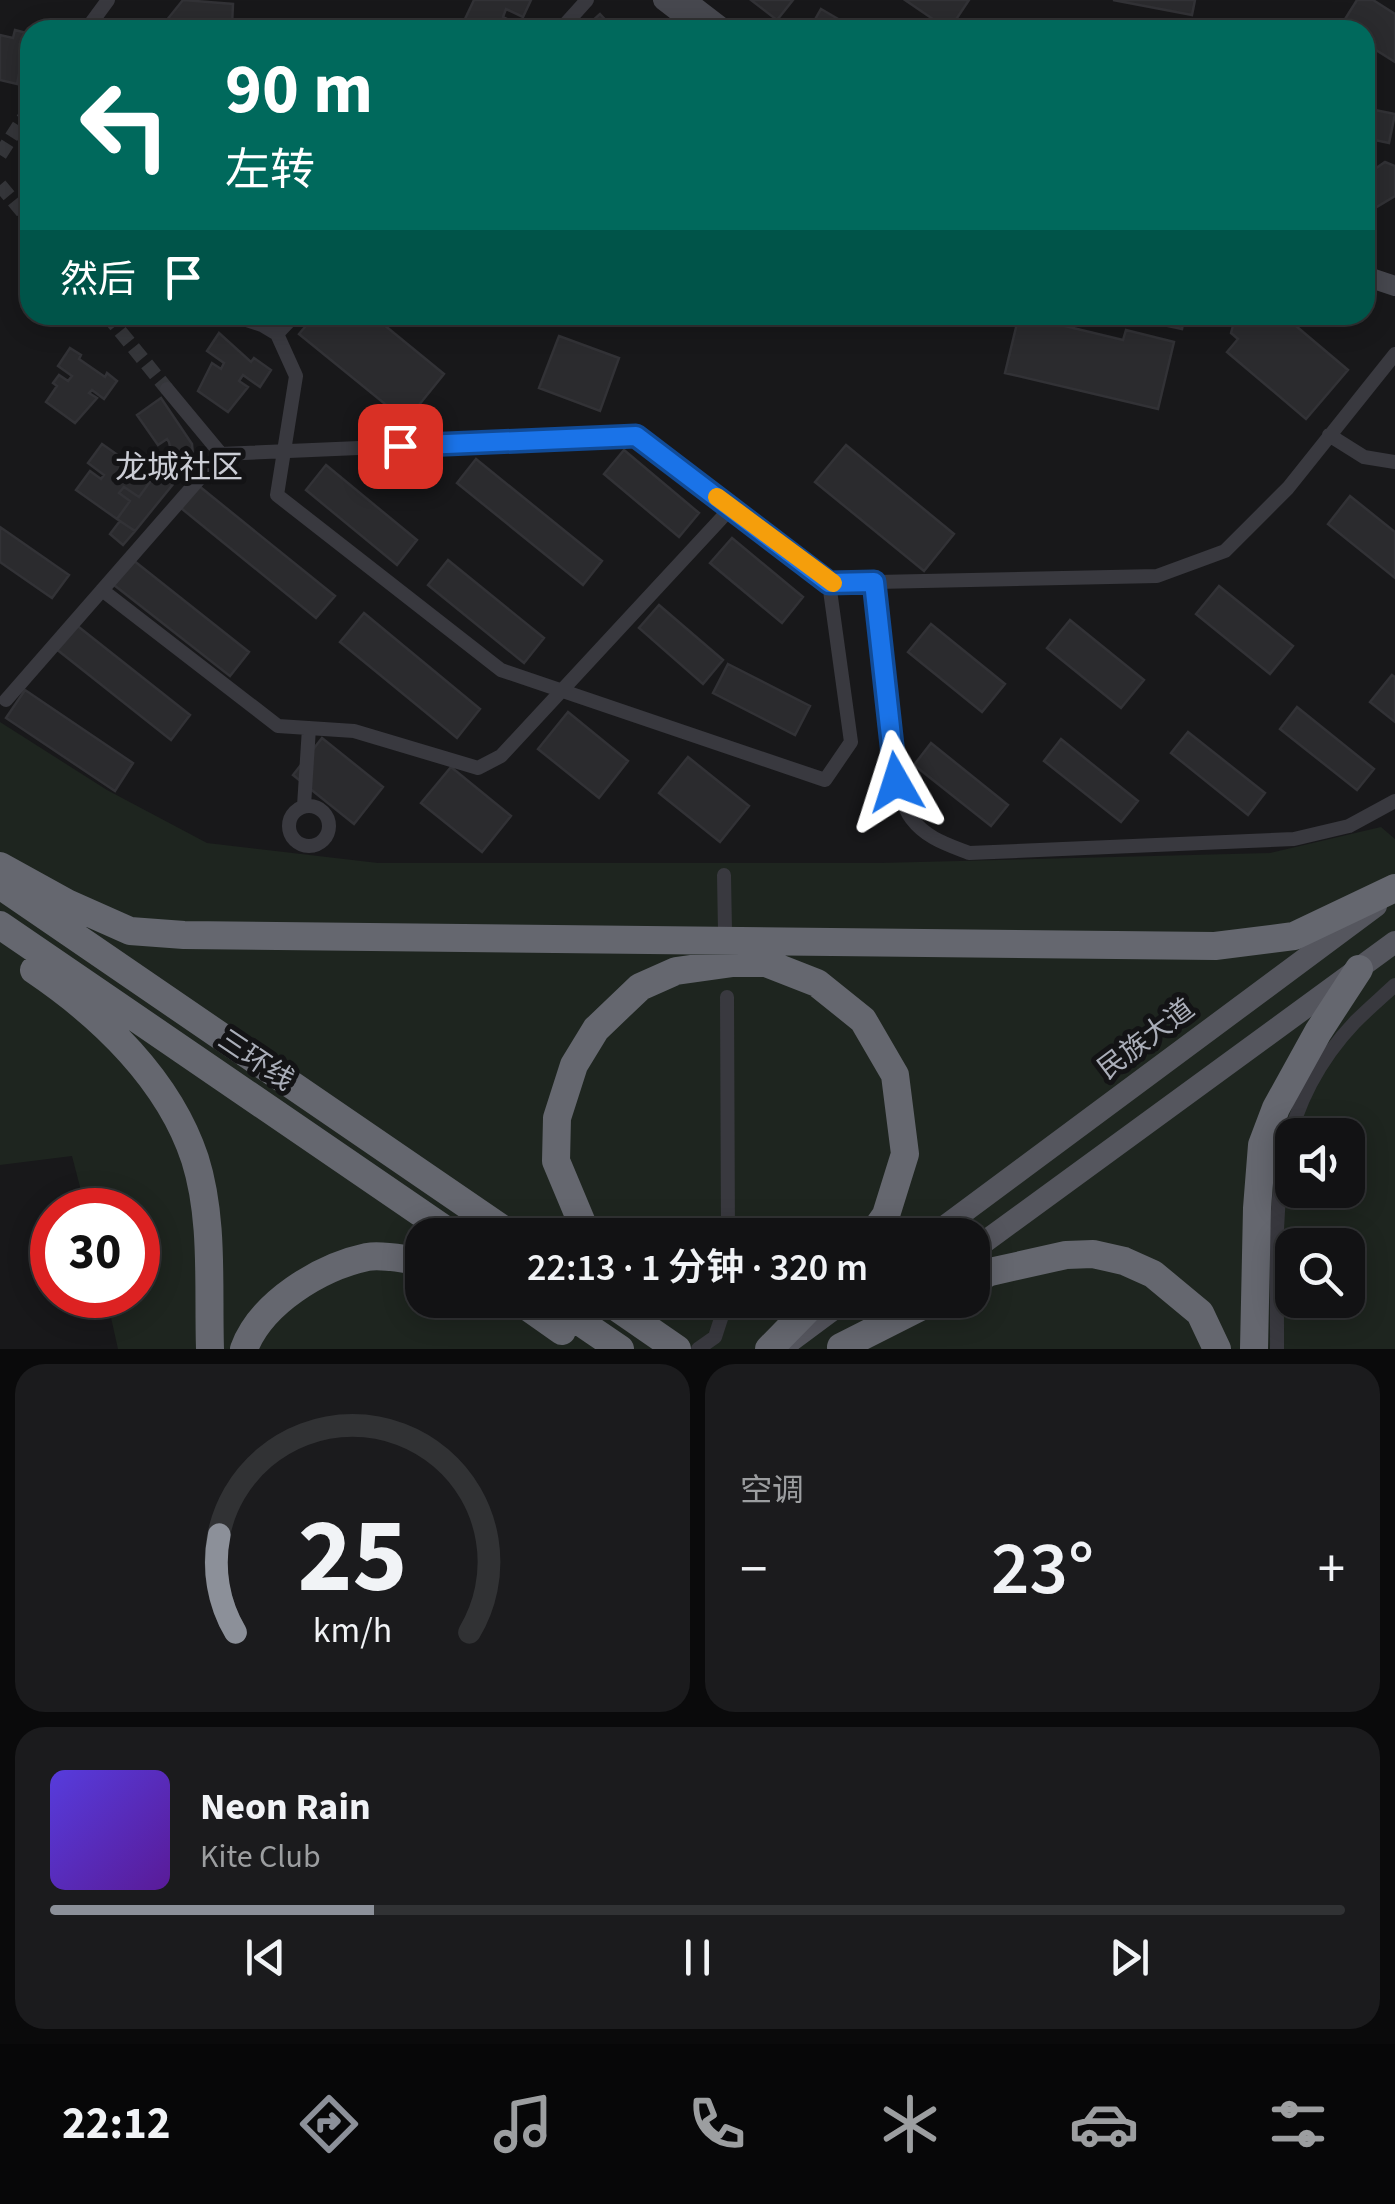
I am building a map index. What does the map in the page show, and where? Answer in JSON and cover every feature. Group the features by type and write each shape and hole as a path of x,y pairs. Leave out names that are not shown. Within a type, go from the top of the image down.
{"highway":[{"path":"0,866 66,903 130,930 184,935 1215,946 1294,936 1395,890"},
{"name":"三环线","path":"0,885 486,1218"},
{"name":"三环线","path":"0,925 428,1218"},
{"path":"0,947 405,1222"},
{"path":"580,1218 556,1161 557,1118 574,1065 596,1030 640,987 676,971 732,963 766,963 817,983 863,1020 895,1075 905,1154 884,1218"},
{"path":"1254,1349 1262,1145 1276,1108 1318,1032 1360,969"},
{"path":"52,982 126,1046 168,1102 195,1160 206,1222 210,1349"},
{"path":"990,1272 1052,1257 1093,1254 1124,1262 1153,1274 1200,1313 1217,1349"},
{"path":"244,1349 251,1331 284,1297 326,1271 370,1256 405,1259"},
{"path":"540,1318 562,1330"},
{"path":"544,1318 588,1349"},
{"path":"574,1318 620,1349"},
{"path":"632,1318 667,1342"},
{"path":"646,1318 667,1342"},
{"path":"768,1349 799,1318"},
{"path":"840,1348 899,1318"}],"main road":[{"name":"民族大道","path":"956,1218 1395,890"},
{"path":"990,1239 1395,942"},
{"path":"780,1349 822,1318"},
{"path":"840,1348 881,1318"}],"street":[{"path":"569,20 588,0"},
{"path":"663,0 689,20"},
{"path":"686,0 712,20"},
{"path":"262,325 277,334 296,376 277,495 500,670 825,780 851,742 829,583"},
{"path":"277,334 286,325"},
{"path":"6,700 220,454 636,436 829,583 1157,576 1226,551 1288,488 1395,354"},
{"path":"167,388 220,454"},
{"path":"1329,435 1364,456 1395,462"},
{"path":"102,590 278,726 354,731 478,768 502,756 730,508"},
{"path":"874,582 896,782 908,814 930,838 969,852 1294,839 1349,826 1395,801"},
{"path":"304,806 310,728"},
{"path":"724,875 725,931"},
{"path":"1277,1349 1278,1184 1285,1145 1302,1101 1330,1055 1355,1022 1395,985"},
{"path":"727,996 728,1218"},
{"path":"698,1349 715,1337 721,1318"}],"shaded area":[{"path":"0,722 107,790 207,843 378,863 880,863 1270,853 1381,827 1395,839 1395,1349 118,1349 111,1318 160,1318 160,1188 80,1188 72,1156 0,1165"}],"building":[{"path":"183,0 233,4 232,20 167,20"},
{"path":"474,0 531,0 523,17 506,9 503,17 509,20 465,19"},
{"path":"751,0 793,0 777,20"},
{"path":"905,0 969,0 956,20 934,20"},
{"path":"1113,0 1195,0 1192,15"},
{"path":"1357,0 1373,0 1395,14 1395,62 1375,49 1375,20 1344,20"},
{"path":"821,9 840,20 815,20"},
{"path":"15,30 20,31 17,84 0,80 0,35 13,38"},
{"path":"1375,110 1395,114 1389,143 1375,140"},
{"path":"1385,162 1395,166 1395,196 1375,208 1375,169"},
{"path":"307,325 384,325 444,374 406,421 299,334"},
{"path":"1017,325 1061,325 1123,340 1126,330 1174,342 1158,409 1005,373"},
{"path":"1233,325 1295,325 1348,370 1306,419 1227,352 1238,339 1231,333"},
{"path":"219,333 251,362 254,358 271,370 260,387 243,375 239,381 248,387 228,412 198,391 212,363 221,369 224,363 207,351"},
{"path":"559,336 619,358 600,411 539,388"},
{"path":"70,348 81,355 79,359 117,381 104,399 92,390 89,393 97,398 75,423 46,402 59,375 68,381 72,376 58,366"},
{"path":"161,398 192,444 193,455 135,531 117,519 130,501 119,493 124,487 139,497 152,479 145,474 157,457 167,464 172,456 167,439 158,445 137,415"},
{"path":"102,444 152,479 139,497 124,487 119,493 130,501 117,519 76,490 90,471 101,479 104,475 88,463"},
{"path":"846,445 954,534 924,571 815,482"},
{"path":"624,450 699,513 679,537 604,474"},
{"path":"476,459 602,561 583,585 457,483"},
{"path":"326,465 417,540 397,565 306,490"},
{"path":"199,486 335,596 316,618 181,508"},
{"path":"1350,496 1395,532 1395,578 1328,524"},
{"path":"120,521 135,531 123,545 110,534"},
{"path":"0,527 69,575 52,598 0,562"},
{"path":"732,538 803,597 782,623 710,563"},
{"path":"133,560 249,652 230,676 114,585"},
{"path":"448,560 544,638 524,663 428,585"},
{"path":"1219,586 1293,646 1270,674 1196,614"},
{"path":"659,605 723,660 703,684 639,628"},
{"path":"364,613 480,709 457,738 340,642"},
{"path":"1070,620 1144,680 1121,708 1047,648"},
{"path":"75,624 190,715 171,740 55,648"},
{"path":"931,624 1005,684 982,712 908,652"},
{"path":"728,664 810,706 795,735 713,693"},
{"path":"1392,675 1395,677 1395,722 1370,702"},
{"path":"25,690 133,763 115,791 6,718"},
{"path":"1297,707 1374,769 1357,790 1280,729"},
{"path":"568,712 628,761 599,798 538,749"},
{"path":"1188,732 1265,793 1248,815 1171,753"},
{"path":"322,738 383,787 354,824 293,775"},
{"path":"1061,739 1138,801 1121,822 1044,761"},
{"path":"931,743 1008,805 991,826 914,765"},
{"path":"688,757 749,806 720,842 659,793"},
{"path":"451,767 511,816 482,852 421,803"}],"tunnel":[{"path":"0,155 20,124"},
{"path":"0,185 20,209"},
{"path":"115,325 167,389"}],"slow traffic":[{"path":"717,497 833,583"}],"district":[{"name":"龙城社区","path":"179,468"}],"route":[{"path":"400,446 636,436 829,583 874,582 896,782"}]}
